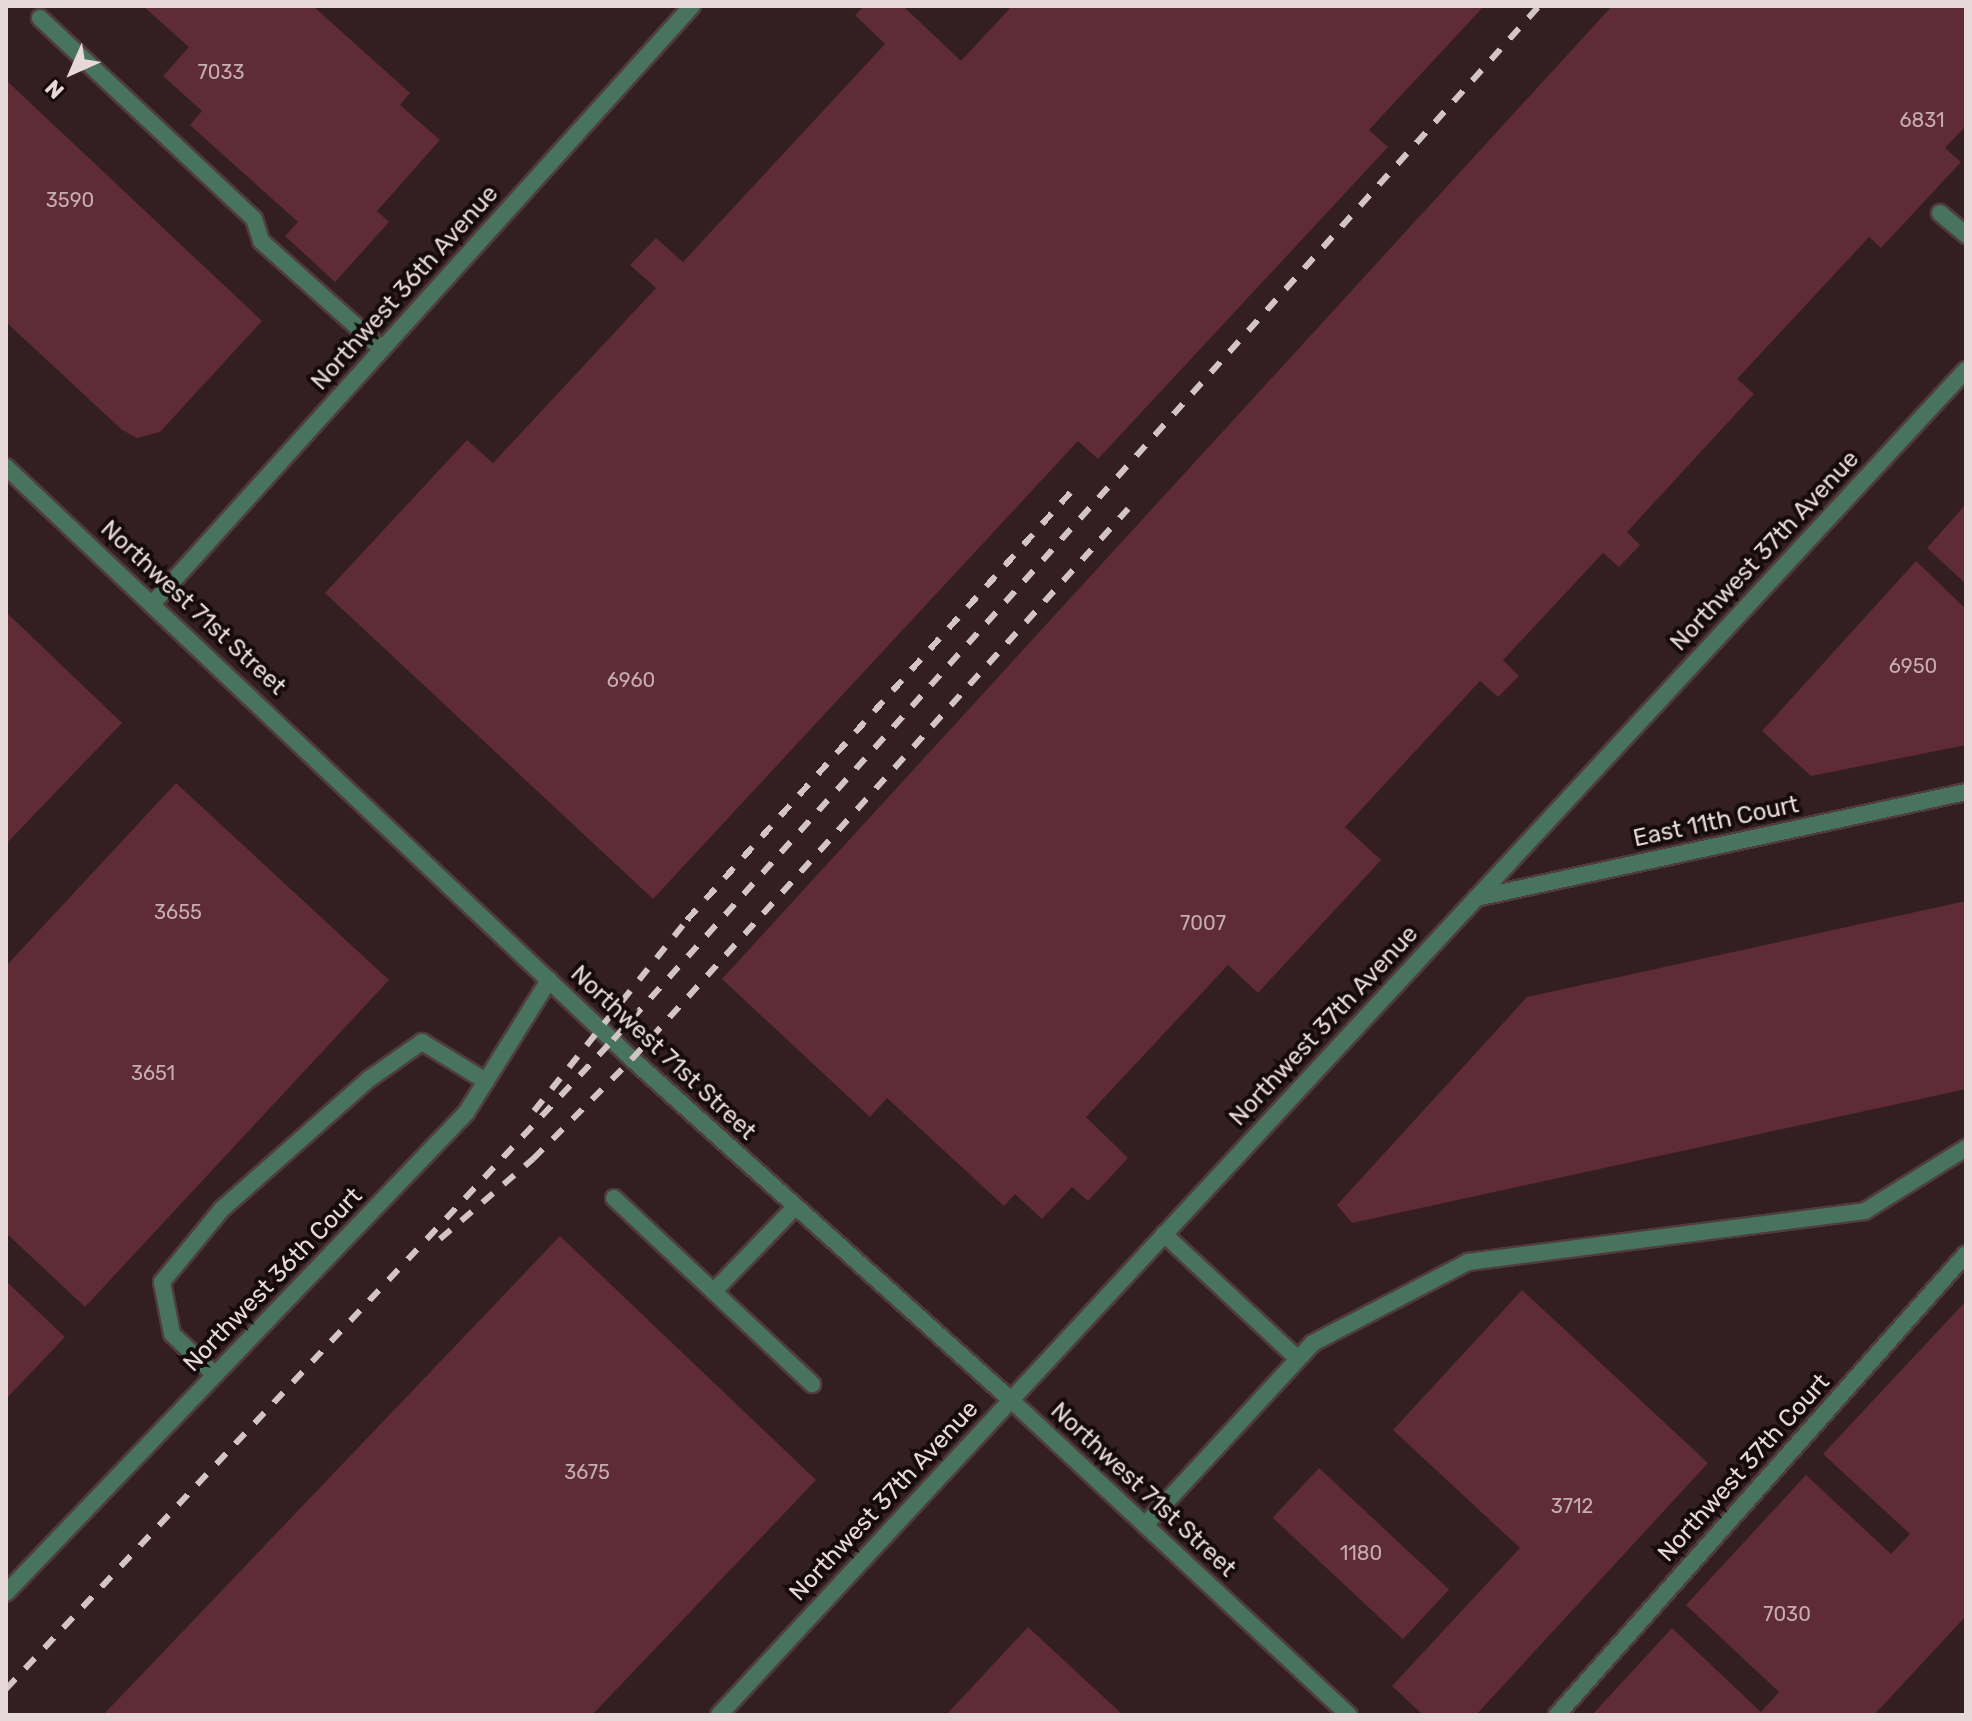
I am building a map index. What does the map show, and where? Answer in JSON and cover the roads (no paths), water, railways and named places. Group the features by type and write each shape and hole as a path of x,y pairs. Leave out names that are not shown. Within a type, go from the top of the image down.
{"street":[{"name":"Northwest 36th Avenue","path":"154,602 692,6"},
{"path":"40,18 254,219 261,241 382,349"},
{"path":"1940,213 1966,235"},
{"name":"Northwest 37th Avenue","path":"719,1715 1966,370"},
{"name":"Northwest 71st Street","path":"6,467 154,602 549,980 795,1207 1011,1400 1349,1715"},
{"name":"East 11th Court","path":"1476,898 1966,792"},
{"name":"Northwest 36th Court","path":"6,1593 466,1113 549,980"},
{"path":"215,1375 172,1334 162,1282 222,1209 369,1079 422,1042 486,1081"},
{"path":"1145,1525 1313,1343 1468,1262 1865,1211 1966,1148"},
{"path":"614,1198 812,1384"},
{"path":"714,1291 795,1207"},
{"path":"1164,1234 1298,1359"},
{"name":"Northwest 37th Court","path":"1557,1715 1966,1254"}],"railway":[{"path":"6,1689 613,1040 1539,6"},
{"path":"534,1111 687,920 1079,483"},
{"path":"440,1239 533,1159 632,1059 1128,509"}]}
